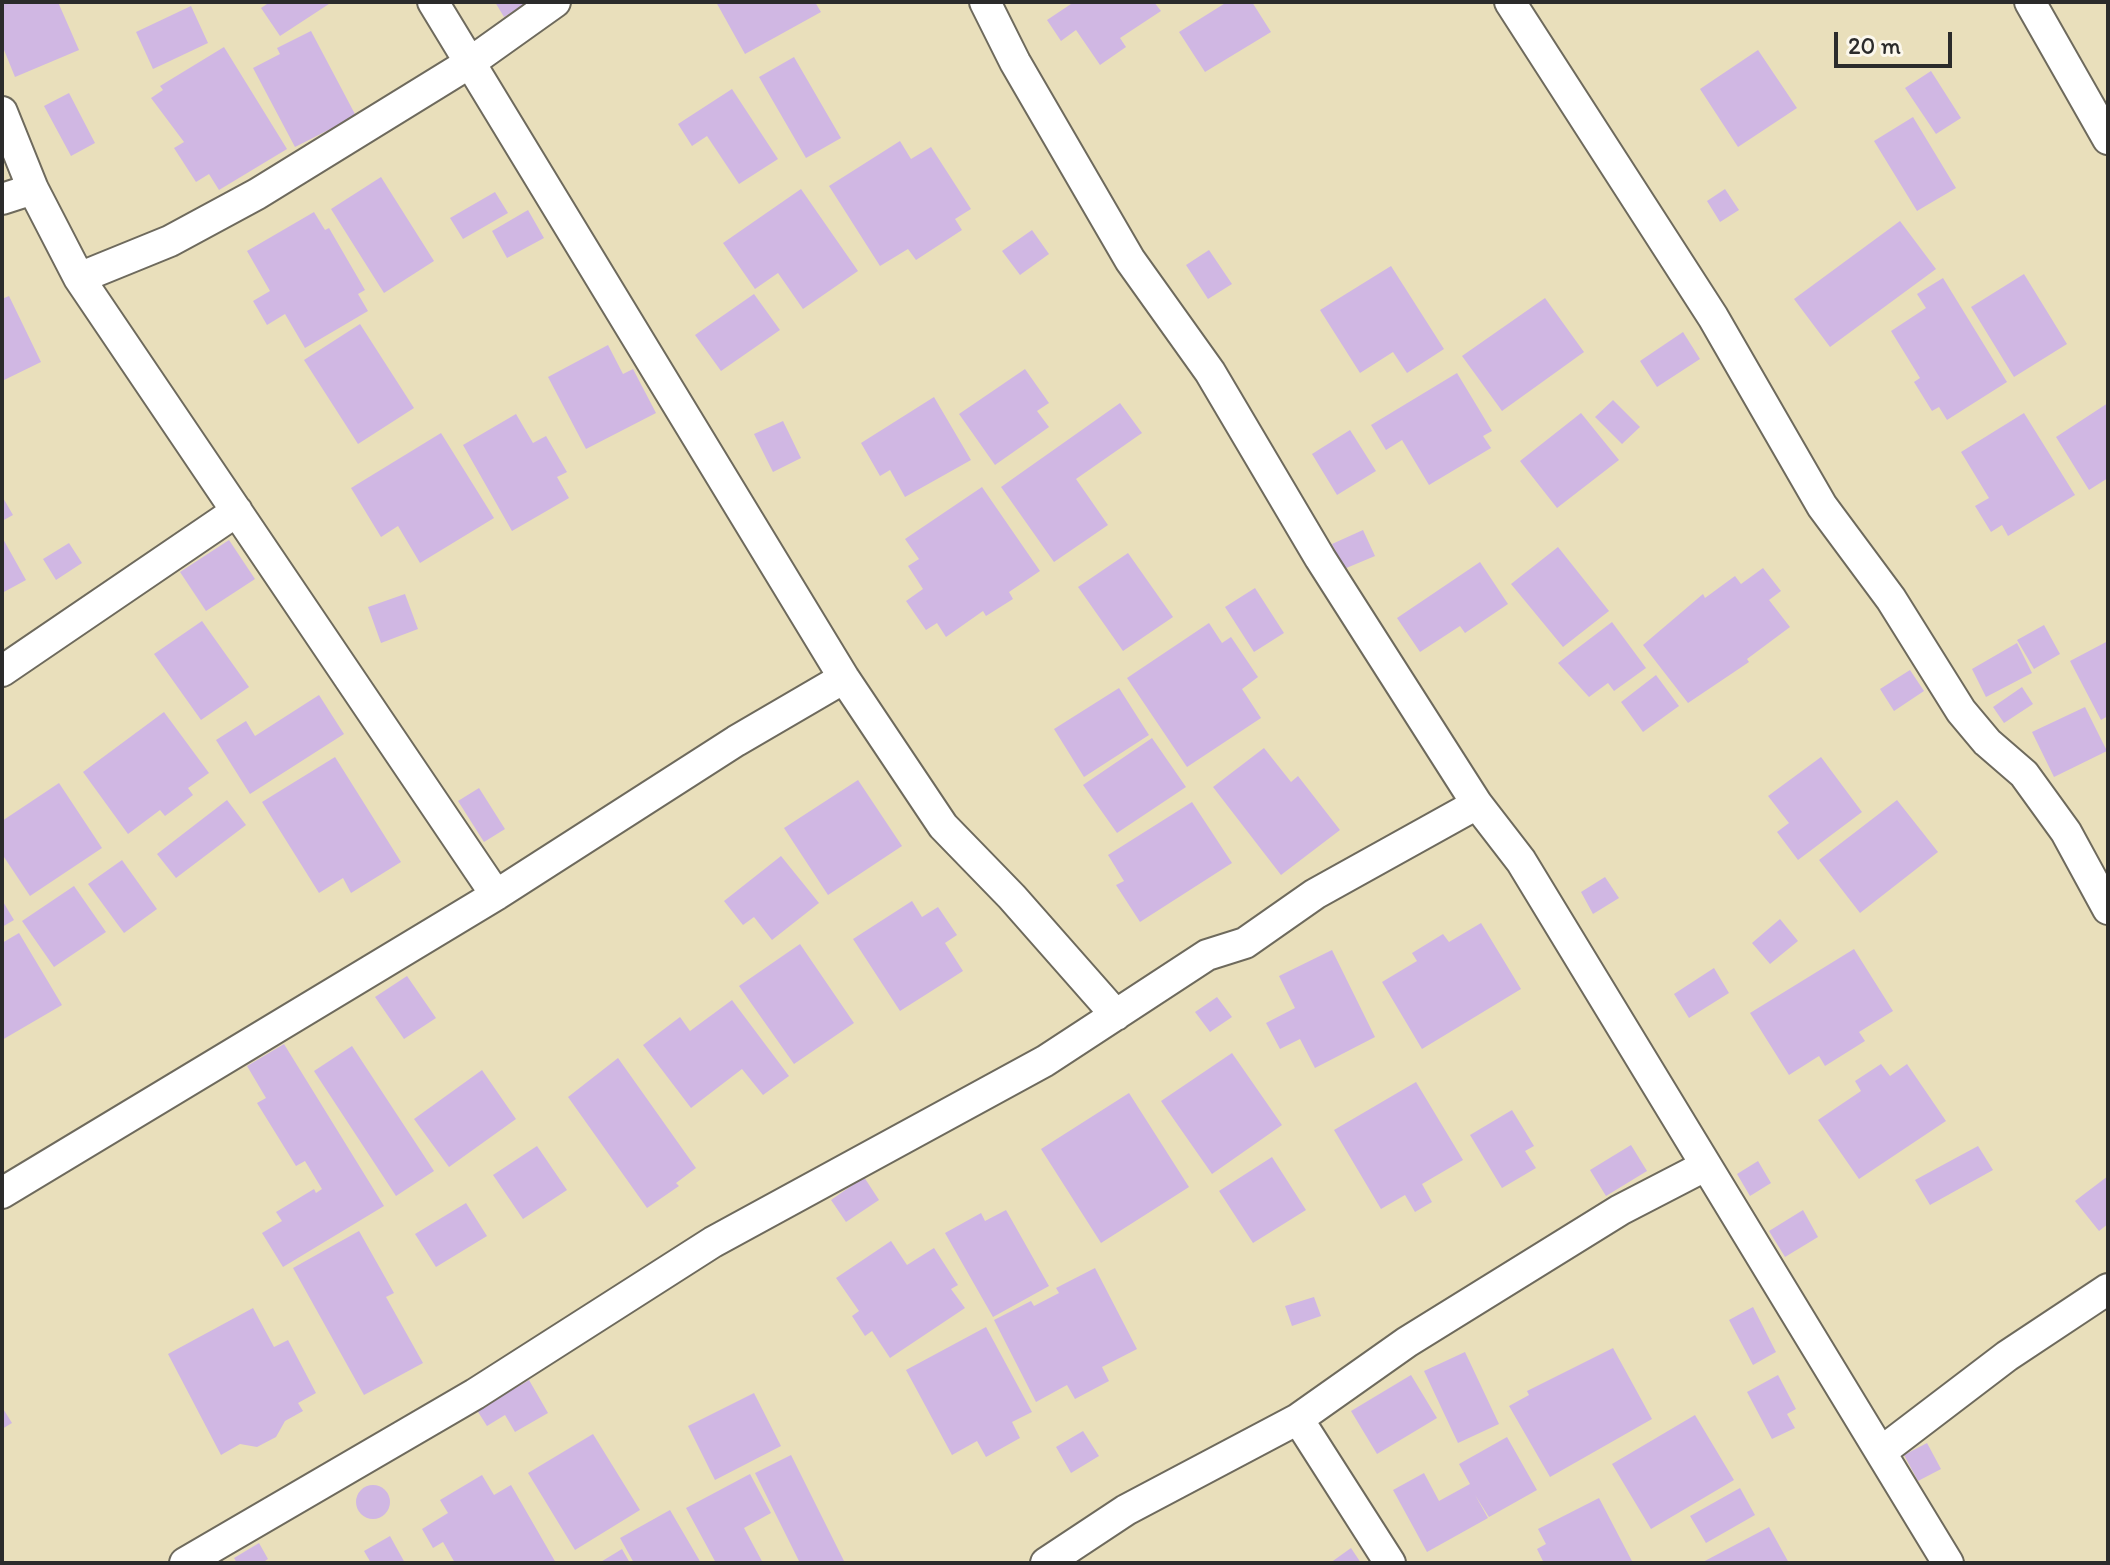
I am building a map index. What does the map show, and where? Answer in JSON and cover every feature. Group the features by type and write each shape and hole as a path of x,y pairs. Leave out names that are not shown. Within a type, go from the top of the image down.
{"street":[{"path":"433,2 844,678 943,826 1012,897 1116,1015"},
{"path":"79,278 212,220 468,64 555,2"},
{"path":"985,2 1015,62 1130,260 1210,372 1320,558 1477,804 1521,861 1948,1563"},
{"path":"1510,2 1713,317 1822,506 1891,599 1961,711 1987,742 2024,774 2066,832 2108,909"},
{"path":"2030,2 2108,139"},
{"path":"2,112 33,189 79,278 496,895"},
{"path":"2,199 33,189"},
{"path":"2,671 237,511"},
{"path":"2,1193 496,895 736,741 844,678"},
{"path":"185,1563 475,1394 713,1242 1045,1061 1207,955 1245,943 1315,894 1477,804"},
{"path":"1046,1563 1126,1510 1298,1419 1407,1342 1620,1210 1705,1166"},
{"path":"1881,1452 2007,1356 2108,1289"},
{"path":"1298,1419 1390,1563"}],"building":[{"path":"2,2 58,2 79,50 15,77 2,45"},
{"path":"270,2 332,2 280,36 261,8"},
{"path":"495,2 529,2 504,17"},
{"path":"716,2 815,2 821,12 745,54"},
{"path":"1074,2 1154,2 1161,11 1120,38 1126,47 1100,65 1076,30 1061,41 1047,20"},
{"path":"1227,2 1252,2 1271,32 1205,72 1179,32"},
{"path":"191,6 208,43 153,69 136,32"},
{"path":"311,31 356,116 295,147 253,68 280,54 277,48"},
{"path":"224,47 287,149 219,190 209,174 196,182 174,148 184,142 151,98 163,90 160,86"},
{"path":"1758,50 1797,108 1738,147 1700,89"},
{"path":"794,57 841,138 806,158 759,77"},
{"path":"1931,71 1961,118 1936,134 1905,88"},
{"path":"732,89 778,159 739,184 707,136 692,146 678,124"},
{"path":"69,93 95,143 71,156 44,106"},
{"path":"1913,117 1956,188 1917,211 1874,141"},
{"path":"900,141 911,159 931,147 971,209 955,219 962,230 916,260 908,249 880,266 829,186"},
{"path":"381,177 434,261 384,293 331,209"},
{"path":"801,189 858,271 803,309 778,273 755,289 723,243"},
{"path":"1725,189 1739,210 1720,222 1707,201"},
{"path":"495,192 508,213 463,239 450,218"},
{"path":"528,210 544,238 507,258 492,231"},
{"path":"314,212 325,230 329,228 365,290 358,294 368,311 305,348 285,314 267,325 253,301 270,291 247,251"},
{"path":"1900,221 1936,269 1830,347 1794,299"},
{"path":"1032,230 1049,254 1020,275 1002,251"},
{"path":"1209,250 1232,284 1208,299 1186,265"},
{"path":"1391,266 1444,349 1407,373 1393,352 1360,373 1320,310"},
{"path":"2024,274 2067,344 2014,377 1971,307"},
{"path":"1943,278 2007,382 1947,420 1939,407 1932,411 1914,382 1920,378 1891,331 1926,308 1917,294"},
{"path":"754,294 780,330 721,371 695,335"},
{"path":"9,296 41,362 2,381 2,299"},
{"path":"1545,298 1584,352 1502,411 1462,356"},
{"path":"360,324 414,408 358,444 304,360"},
{"path":"1683,332 1700,359 1657,387 1640,361"},
{"path":"608,345 623,374 633,369 656,413 586,449 548,377"},
{"path":"1025,369 1049,403 1037,411 1049,427 995,465 959,414"},
{"path":"1457,373 1492,431 1483,436 1491,448 1429,485 1402,440 1386,450 1371,425"},
{"path":"934,397 971,460 905,497 890,470 880,476 861,443"},
{"path":"1613,400 1640,427 1622,444 1595,417"},
{"path":"1120,403 1142,433 1076,479 1108,525 1054,562 1001,487"},
{"path":"2108,403 2108,478 2089,490 2056,437"},
{"path":"1581,413 1619,460 1557,508 1520,461"},
{"path":"2024,413 2075,495 2008,536 2002,525 1991,532 1975,506 1989,498 1961,452"},
{"path":"516,414 533,443 546,436 567,472 557,477 569,498 512,531 463,445"},
{"path":"783,421 801,458 773,472 754,434"},
{"path":"1350,430 1376,471 1337,495 1312,454"},
{"path":"441,433 494,518 420,563 398,526 381,537 351,488"},
{"path":"982,487 1040,571 1009,592 1013,599 986,616 983,611 946,637 937,623 926,630 906,601 923,589 908,566 919,559 905,539"},
{"path":"2,496 13,515 2,521"},
{"path":"1363,530 1375,556 1344,569 1332,544"},
{"path":"2,537 26,580 2,593"},
{"path":"229,540 255,579 206,611 180,572"},
{"path":"69,543 82,563 56,580 43,559"},
{"path":"1558,547 1609,611 1563,647 1511,584"},
{"path":"1128,553 1173,617 1123,651 1078,587"},
{"path":"1480,562 1508,604 1465,633 1460,626 1420,652 1397,618"},
{"path":"1763,568 1781,591 1769,600 1790,627 1747,659 1749,662 1688,703 1643,645 1703,594 1705,598 1735,576 1741,584"},
{"path":"1255,588 1284,633 1254,652 1225,607"},
{"path":"405,594 418,629 381,643 368,607"},
{"path":"202,621 249,687 201,720 154,654"},
{"path":"1612,622 1646,668 1614,691 1608,683 1589,697 1558,663"},
{"path":"1209,623 1222,643 1231,637 1258,677 1242,689 1261,718 1187,767 1127,678"},
{"path":"2044,625 2060,654 2034,669 2017,640"},
{"path":"2108,641 2108,716 2101,720 2070,661"},
{"path":"2017,643 2032,673 1986,697 1972,669"},
{"path":"1910,670 1924,691 1894,711 1880,689"},
{"path":"1656,675 1679,706 1643,732 1621,702"},
{"path":"2022,687 2033,704 2004,723 1993,707"},
{"path":"1119,688 1149,735 1084,777 1054,729"},
{"path":"319,695 344,734 250,794 216,740 246,721 255,736"},
{"path":"2085,707 2107,751 2054,777 2032,732"},
{"path":"164,712 209,773 188,788 193,795 165,816 160,810 128,834 83,772"},
{"path":"1152,738 1186,787 1117,833 1083,785"},
{"path":"1264,748 1291,782 1298,776 1340,830 1281,875 1213,787"},
{"path":"335,757 401,862 351,893 343,878 319,893 262,802"},
{"path":"1821,757 1862,812 1798,860 1777,832 1789,823 1768,796"},
{"path":"858,780 902,846 828,895 784,828"},
{"path":"59,783 102,848 30,896 2,854 2,821"},
{"path":"479,788 505,829 484,842 458,801"},
{"path":"227,800 246,825 176,878 157,854"},
{"path":"1897,800 1938,852 1860,913 1819,860"},
{"path":"1192,802 1232,863 1140,922 1116,885 1124,881 1108,855"},
{"path":"781,856 819,903 772,940 754,917 743,925 724,901"},
{"path":"122,860 157,909 124,933 88,884"},
{"path":"1605,877 1619,898 1593,914 1581,892"},
{"path":"74,886 106,932 54,967 22,921"},
{"path":"2,900 14,920 2,927"},
{"path":"912,901 922,917 938,907 957,935 945,943 963,971 900,1011 853,939"},
{"path":"1780,919 1798,941 1770,964 1752,943"},
{"path":"1481,923 1521,989 1422,1049 1382,982 1417,961 1412,953 1443,934 1449,942"},
{"path":"19,933 62,1005 2,1040 2,943"},
{"path":"800,944 854,1023 794,1064 739,986"},
{"path":"1854,949 1893,1011 1859,1032 1865,1041 1825,1066 1819,1056 1789,1075 1750,1013"},
{"path":"1332,950 1375,1037 1315,1068 1300,1039 1280,1049 1266,1023 1295,1008 1279,976"},
{"path":"1714,968 1729,993 1689,1018 1674,994"},
{"path":"407,976 436,1018 404,1039 375,997"},
{"path":"1217,997 1232,1017 1210,1032 1195,1012"},
{"path":"732,1000 789,1076 763,1095 742,1069 691,1108 643,1045 680,1017 690,1031"},
{"path":"284,1044 384,1206 283,1267 262,1233 282,1221 276,1212 314,1189 316,1193 322,1189 305,1161 296,1166 257,1103 266,1098 247,1066"},
{"path":"352,1046 434,1171 396,1196 314,1071"},
{"path":"1232,1053 1282,1125 1212,1174 1161,1101"},
{"path":"618,1058 696,1168 676,1183 679,1186 647,1208 568,1097"},
{"path":"1881,1064 1890,1076 1907,1064 1946,1121 1859,1179 1818,1120 1861,1091 1855,1081"},
{"path":"482,1070 516,1119 449,1167 414,1119"},
{"path":"1416,1082 1463,1160 1422,1184 1432,1202 1415,1212 1405,1195 1381,1209 1334,1130"},
{"path":"1129,1093 1189,1187 1101,1243 1041,1149"},
{"path":"1512,1110 1534,1146 1525,1151 1536,1168 1502,1188 1470,1135"},
{"path":"1631,1145 1647,1171 1606,1196 1590,1170"},
{"path":"537,1146 567,1190 523,1219 493,1175"},
{"path":"1978,1146 1993,1170 1930,1205 1915,1180"},
{"path":"1272,1157 1306,1210 1253,1243 1219,1191"},
{"path":"1758,1161 1771,1183 1750,1196 1737,1174"},
{"path":"2108,1176 2108,1224 2099,1231 2075,1201"},
{"path":"864,1177 879,1200 846,1222 831,1200"},
{"path":"466,1203 487,1236 436,1267 415,1234"},
{"path":"1006,1210 1049,1286 993,1317 945,1233 981,1213 985,1221"},
{"path":"1803,1210 1818,1237 1785,1257 1769,1231"},
{"path":"359,1231 394,1293 386,1297 423,1363 364,1395 293,1268"},
{"path":"891,1241 907,1265 934,1248 958,1285 951,1289 965,1308 890,1358 872,1331 865,1336 852,1316 859,1311 836,1278"},
{"path":"1095,1268 1137,1349 1102,1367 1109,1381 1075,1399 1067,1385 1036,1402 994,1320 1031,1301 1034,1306 1059,1293 1056,1288"},
{"path":"1314,1297 1321,1316 1292,1326 1285,1306"},
{"path":"1753,1307 1776,1352 1753,1365 1729,1320"},
{"path":"253,1308 274,1347 288,1340 316,1393 298,1403 303,1411 285,1421 276,1437 257,1447 240,1444 221,1455 168,1354"},
{"path":"986,1327 1032,1412 1012,1422 1020,1438 986,1457 977,1441 952,1455 906,1370"},
{"path":"1613,1348 1652,1419 1550,1477 1509,1406 1529,1395 1527,1391"},
{"path":"1465,1352 1499,1424 1458,1443 1424,1371"},
{"path":"1411,1375 1437,1418 1377,1454 1351,1411"},
{"path":"1778,1375 1796,1409 1787,1414 1795,1428 1772,1439 1747,1392"},
{"path":"517,1378 521,1385 529,1380 548,1413 515,1432 505,1415 487,1426 473,1404"},
{"path":"754,1393 781,1446 715,1480 688,1426"},
{"path":"2,1407 12,1423 2,1429"},
{"path":"1695,1415 1734,1480 1651,1529 1612,1464"},
{"path":"1083,1431 1099,1456 1071,1473 1056,1447"},
{"path":"593,1434 640,1510 575,1550 528,1473"},
{"path":"1507,1437 1537,1490 1489,1517 1475,1495 1488,1518 1427,1552 1393,1490 1424,1473 1439,1501 1470,1484 1459,1464"},
{"path":"1927,1443 1941,1469 1918,1481 1904,1455"},
{"path":"791,1455 845,1563 800,1563 755,1473"},
{"path":"750,1474 771,1513 744,1528 763,1563 716,1563 686,1508"},
{"path":"482,1475 494,1495 511,1485 556,1563 455,1563 443,1542 433,1548 422,1529 448,1513 440,1500"},
{"path":"373,1485 385,1490 390,1502 385,1514 373,1519 361,1514 356,1502 361,1490"},
{"path":"1740,1488 1755,1515 1706,1543 1690,1516"},
{"path":"1599,1498 1633,1563 1544,1563 1537,1549 1546,1544 1538,1529"},
{"path":"670,1510 701,1563 634,1563 620,1538"},
{"path":"1769,1527 1789,1563 1701,1563"},
{"path":"390,1536 405,1563 371,1563 364,1551"},
{"path":"259,1543 268,1559 262,1563 237,1563 234,1558"},
{"path":"1351,1548 1361,1563 1330,1563"},
{"path":"622,1549 630,1563 599,1563"}]}
